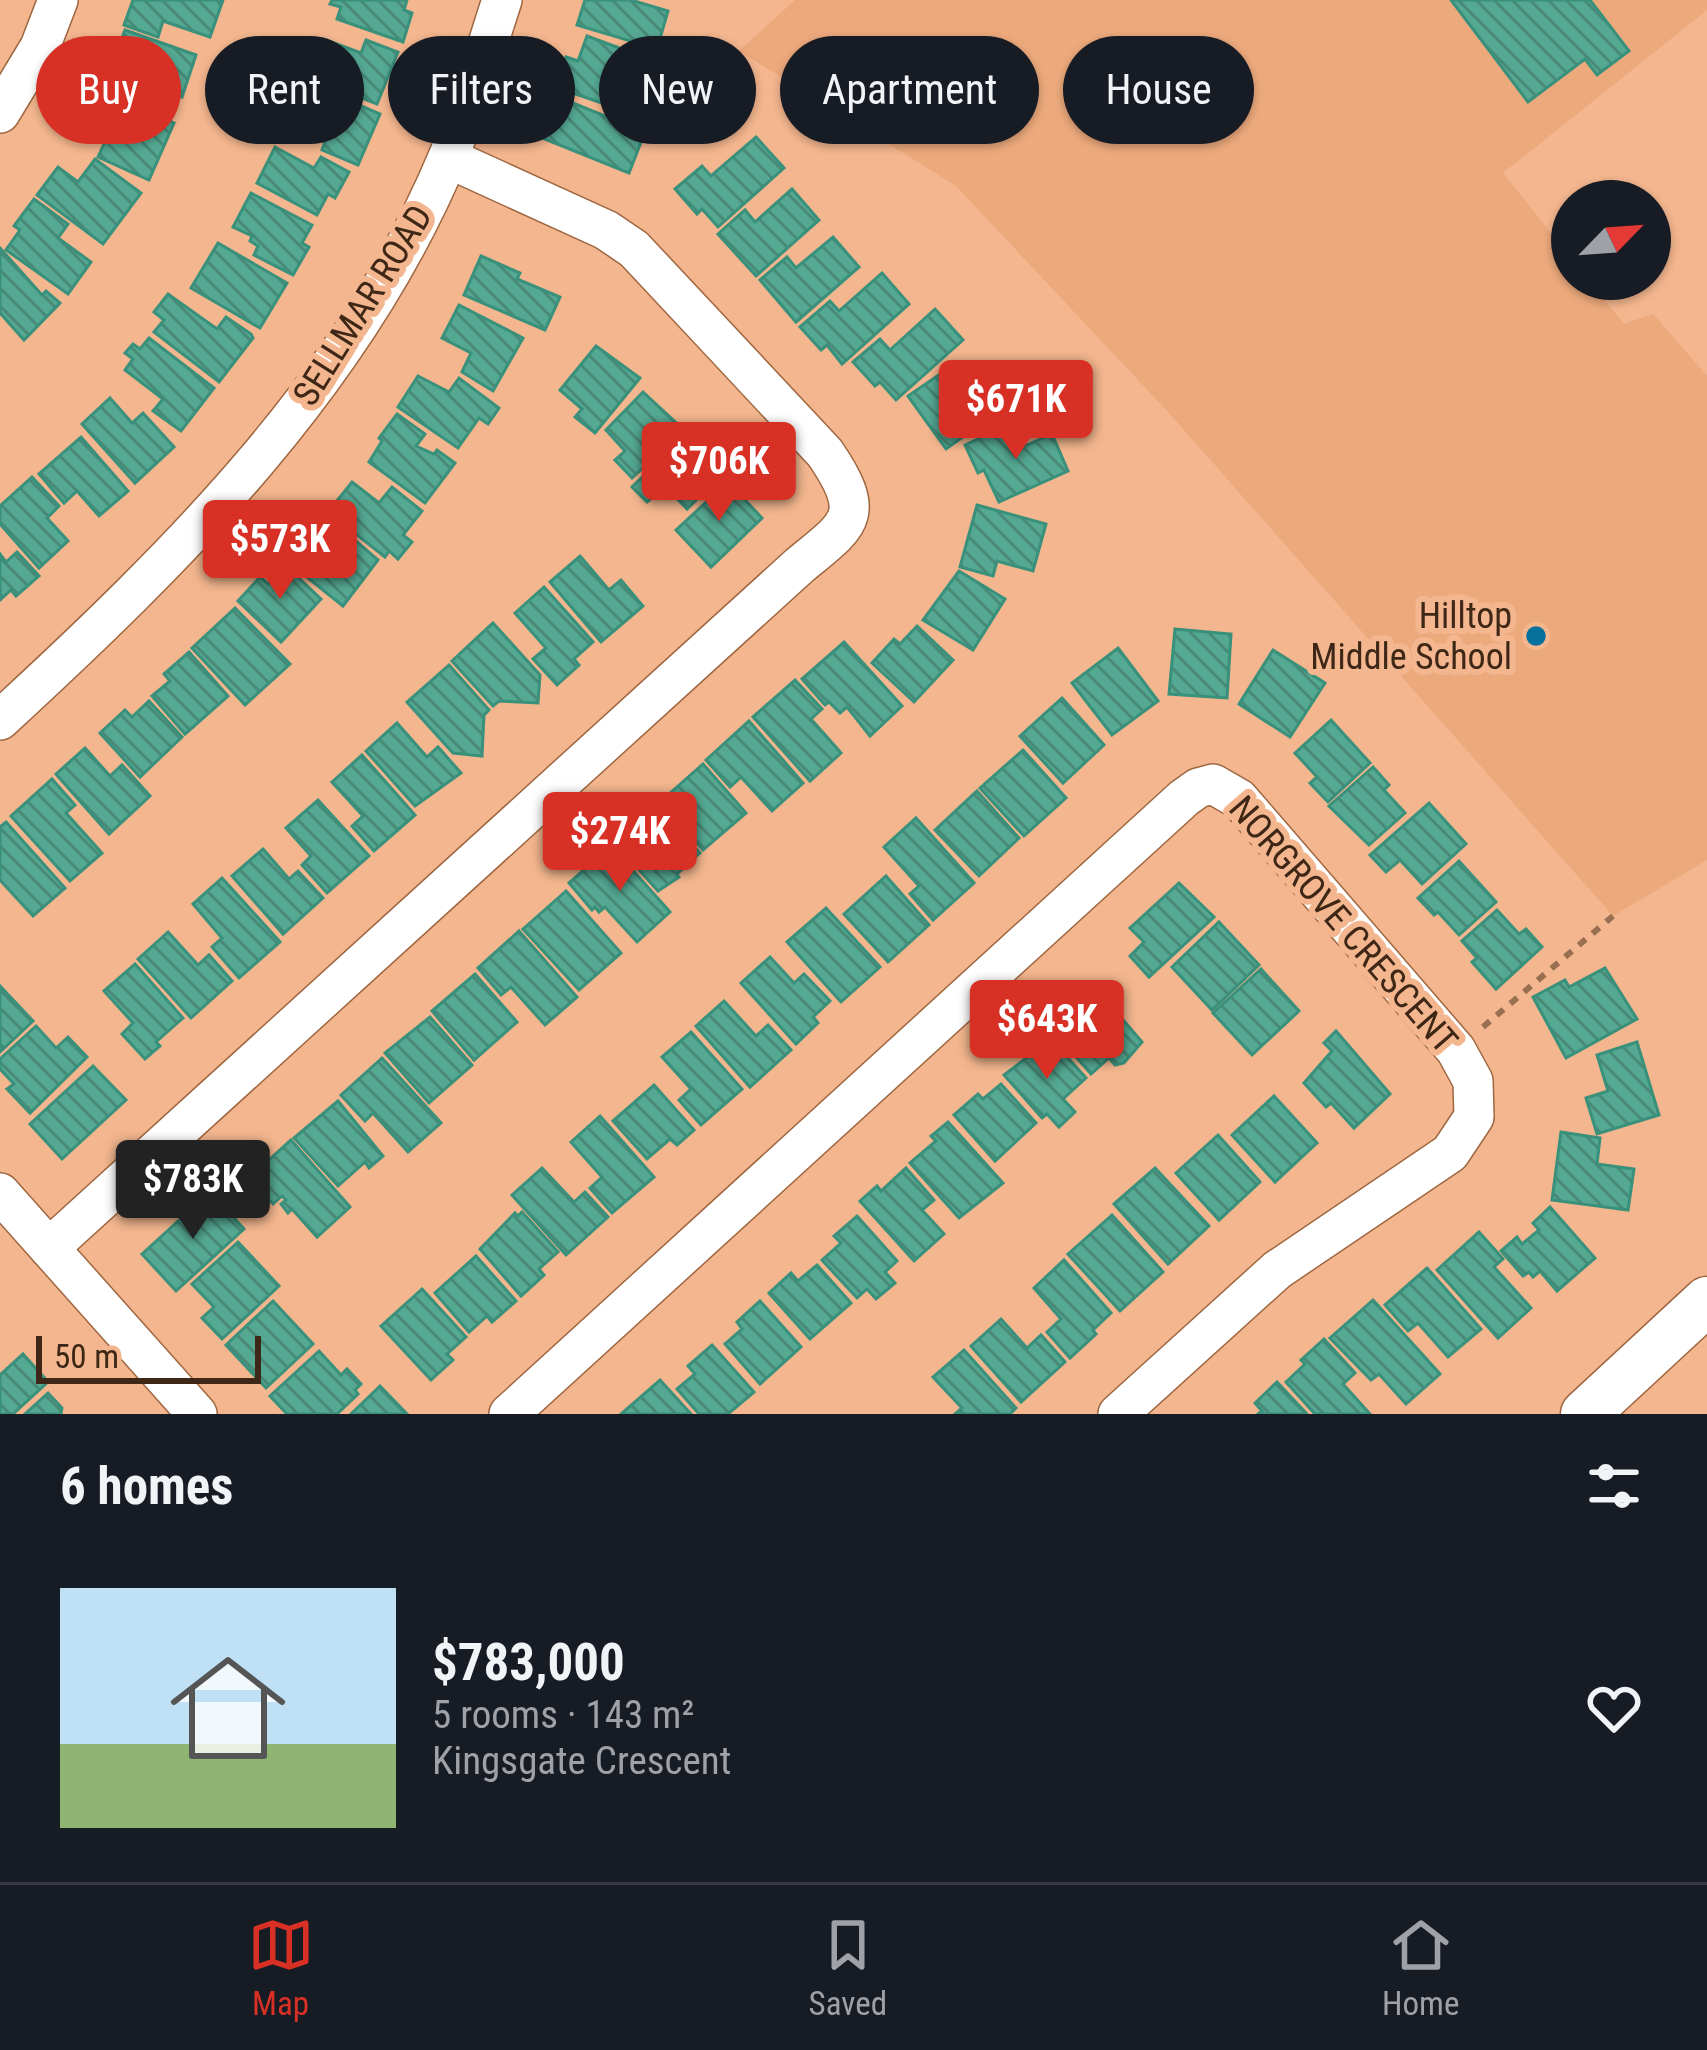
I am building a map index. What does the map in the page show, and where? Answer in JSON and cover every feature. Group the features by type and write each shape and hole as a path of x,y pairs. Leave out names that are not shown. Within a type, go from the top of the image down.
{"main road":[{"path":"1585,1414 1707,1301"}],"street":[{"path":"0,113 40,47 58,0"},
{"name":"SELLMAR ROAD","path":"0,720 209,518 275,440 365,314 448,158 502,0"},
{"path":"49,1248 800,565 839,536 847,517 842,478 825,453 634,249 606,230 448,158"},
{"name":"NORGROVE CRESCENT","path":"509,1414 1184,798 1214,784 1239,799 1456,1049 1472,1081 1474,1117 1450,1153 1277,1270 1118,1414"},
{"path":"0,1193 197,1414"}],"path":[{"path":"1483,1027 1613,916"}],"shaded area":[{"name":"Hilltop Middle School","path":"795,0 1707,0 1707,10 1503,173 1551,233 1551,300 1605,300 1624,324 1653,314 1707,376 1707,860 1613,916 1168,412 956,186 888,144 1039,144 1039,36 780,36 780,77 756,62 755,36"}],"building":[{"path":"133,0 223,0 210,36 163,21 158,36 124,25"},
{"path":"332,0 407,0 404,10 412,13 405,36 388,37 337,19 341,7 330,4"},
{"path":"585,0 631,0 668,11 661,36 614,36 577,25"},
{"path":"1451,0 1590,0 1629,51 1597,75 1585,59 1528,102"},
{"path":"587,36 599,40 599,102 575,94 578,61"},
{"path":"366,40 388,48 388,77 377,104 364,99"},
{"path":"181,50 196,55 181,97"},
{"path":"575,104 599,114 599,144 640,144 629,173 557,144 575,144"},
{"path":"364,107 380,114 358,165 322,150 324,144 364,144"},
{"path":"756,137 784,168 718,227 702,209 697,214 675,189 702,166 711,176 748,144 756,144"},
{"path":"104,144 165,144 149,180 98,157"},
{"path":"275,147 314,168 321,157 349,172 335,198 328,194 317,215 257,183"},
{"path":"95,159 141,193 103,244 37,195 58,167 78,182"},
{"path":"792,189 819,220 756,276 718,234 745,210 755,222"},
{"path":"251,193 312,225 302,243 309,247 293,275 254,255 258,246 250,241 252,236 233,227"},
{"path":"34,199 68,224 58,238 91,262 68,294 6,250 20,230 14,226"},
{"path":"833,237 859,267 796,322 760,280 787,257 796,268"},
{"path":"218,243 287,283 260,328 191,288"},
{"path":"0,248 42,295 46,291 60,303 24,340 0,313"},
{"path":"481,256 520,273 517,279 560,297 545,330 464,295"},
{"path":"882,273 909,304 842,364 827,345 821,350 800,327 830,301 839,311"},
{"path":"168,294 217,329 226,317 251,334 253,338 219,382 154,332 164,320 154,312"},
{"path":"459,305 523,338 493,391 462,372 471,353 442,338"},
{"path":"935,309 963,340 896,400 853,362 880,339 890,350"},
{"path":"149,338 214,388 181,431 153,411 163,399 125,370 133,359 125,353 133,344 140,349"},
{"path":"596,346 640,378 595,433 575,417 582,409 560,390"},
{"path":"993,366 1016,399 946,449 908,396 943,372 957,391"},
{"path":"418,376 449,392 459,378 499,408 488,424 479,418 458,448 398,407"},
{"path":"643,392 684,430 632,478 615,460 625,451 606,430"},
{"path":"110,398 132,423 143,413 174,447 135,483 82,424"},
{"path":"397,414 425,434 416,446 434,454 437,450 455,463 425,503 369,462"},
{"path":"1009,425 1020,448 1052,434 1068,471 999,502 965,445"},
{"path":"687,434 722,475 687,509 666,487 647,502 632,487"},
{"path":"81,437 128,491 99,516 77,491 64,503 39,474"},
{"path":"32,477 59,506 47,518 68,541 39,568 0,524 0,506"},
{"path":"352,482 379,503 392,487 422,511 403,535 412,542 398,559 389,551 385,557 328,512"},
{"path":"728,482 762,518 711,567 676,530"},
{"path":"977,505 1046,524 1033,571 997,561 993,576 960,567"},
{"path":"319,509 378,560 343,606 288,562 304,541 297,536"},
{"path":"17,552 39,576 16,596 11,590 0,600 0,554 6,562"},
{"path":"580,556 609,590 621,580 643,606 601,642 550,582"},
{"path":"285,565 321,599 281,642 238,601 260,577 268,584"},
{"path":"959,571 1005,599 973,650 923,620"},
{"path":"544,587 593,642 574,659 579,665 557,685 533,659 546,648 515,613"},
{"path":"235,608 290,664 245,705 192,648"},
{"path":"493,623 540,675 538,703 499,701 493,706 452,661"},
{"path":"917,626 953,660 914,702 872,663 894,639 900,644"},
{"path":"1175,629 1231,634 1227,698 1169,694"},
{"path":"844,642 902,706 870,736 847,707 840,713 829,702 825,705 802,679"},
{"path":"1118,648 1158,701 1112,735 1072,683"},
{"path":"1273,650 1325,683 1290,737 1239,704"},
{"path":"189,652 228,696 185,734 152,696 170,681 164,674"},
{"path":"449,665 489,710 484,715 482,756 453,753 407,702"},
{"path":"795,680 822,709 811,719 841,753 810,781 753,717"},
{"path":"1062,698 1104,745 1063,783 1020,736"},
{"path":"149,701 182,737 140,777 100,733 125,710 132,717"},
{"path":"1331,720 1370,763 1328,802 1310,783 1317,777 1295,753"},
{"path":"749,721 803,783 772,811 741,777 730,787 706,760"},
{"path":"397,723 427,757 438,747 461,773 415,806 366,751"},
{"path":"85,748 110,776 122,765 150,796 109,834 56,774"},
{"path":"1023,750 1066,798 1024,836 980,788"},
{"path":"362,755 415,815 374,851 352,826 363,816 332,782"},
{"path":"703,764 746,813 703,850 660,802"},
{"path":"1373,767 1389,785 1384,790 1405,813 1369,845 1329,806"},
{"path":"52,779 75,805 66,813 102,853 70,881 11,816"},
{"path":"977,791 1019,838 979,876 935,830"},
{"path":"318,800 369,856 327,893 302,865 311,856 286,828"},
{"path":"1429,803 1466,844 1422,884 1400,860 1386,872 1370,855"},
{"path":"658,806 700,853 679,877 658,891 614,842"},
{"path":"916,818 974,883 933,920 910,894 919,886 884,847"},
{"path":"6,822 65,888 33,916 0,880 0,827"},
{"path":"611,846 670,912 637,942 605,907 592,910 569,883"},
{"path":"263,849 289,879 298,871 323,898 283,934 232,876"},
{"path":"1459,861 1496,902 1459,935 1418,898"},
{"path":"886,876 929,925 888,962 844,914"},
{"path":"222,878 280,942 239,978 212,947 222,938 193,904"},
{"path":"1179,883 1214,917 1149,977 1130,956 1144,942 1130,928"},
{"path":"566,891 621,953 579,990 523,929"},
{"path":"826,908 880,967 841,1002 787,942"},
{"path":"1497,910 1519,934 1526,929 1542,947 1496,989 1472,962 1477,958 1462,941"},
{"path":"1219,922 1259,965 1212,1010 1172,967"},
{"path":"519,931 577,997 545,1025 511,987 501,995 478,968"},
{"path":"168,932 198,965 209,955 232,981 191,1018 138,959"},
{"path":"770,957 794,983 804,974 830,1001 813,1017 818,1023 796,1044 741,983"},
{"path":"135,964 183,1018 145,1059 122,1034 133,1023 104,991"},
{"path":"1605,968 1637,1019 1566,1058 1533,997 1565,980 1569,987"},
{"path":"1261,969 1299,1011 1252,1055 1213,1013"},
{"path":"475,974 517,1022 474,1060 432,1011"},
{"path":"0,986 33,1021 0,1052"},
{"path":"1100,993 1142,1042 1124,1063 1115,1065 1109,1058 1091,1074 1052,1030"},
{"path":"724,1001 756,1036 768,1025 791,1050 750,1087 696,1026"},
{"path":"430,1017 472,1065 429,1103 385,1053"},
{"path":"36,1026 56,1048 68,1037 87,1057 30,1113 7,1089 14,1084 0,1069 0,1059"},
{"path":"1336,1031 1390,1094 1354,1128 1304,1083 1332,1051 1324,1043"},
{"path":"691,1032 742,1089 701,1125 679,1100 691,1089 662,1057"},
{"path":"1051,1039 1086,1078 1063,1099 1075,1112 1059,1127 1047,1114 1042,1118 1004,1075"},
{"path":"1637,1042 1659,1115 1597,1134 1586,1098 1608,1091 1597,1055"},
{"path":"382,1058 441,1123 408,1152 373,1113 365,1121 341,1095"},
{"path":"93,1066 126,1100 62,1159 30,1124"},
{"path":"1001,1084 1036,1123 995,1161 954,1115 978,1094 983,1099"},
{"path":"654,1085 694,1130 677,1145 670,1139 647,1159 613,1121"},
{"path":"1274,1096 1317,1143 1275,1182 1232,1135"},
{"path":"338,1101 383,1156 369,1168 365,1162 338,1186 294,1138"},
{"path":"600,1116 654,1177 612,1213 590,1188 602,1177 571,1142"},
{"path":"948,1122 1003,1183 959,1218 910,1163 936,1141 931,1136"},
{"path":"1561,1132 1600,1138 1597,1164 1634,1169 1628,1210 1552,1200"},
{"path":"1218,1135 1260,1182 1219,1220 1176,1173"},
{"path":"291,1140 350,1207 317,1237 292,1209 288,1213 281,1204 286,1200 282,1196 273,1204 249,1178"},
{"path":"542,1168 574,1202 585,1192 608,1217 566,1255 512,1195"},
{"path":"906,1168 934,1200 922,1210 944,1234 914,1261 860,1201 877,1186 881,1191"},
{"path":"1155,1168 1209,1226 1168,1264 1114,1204"},
{"path":"210,1192 244,1229 176,1291 142,1254"},
{"path":"1550,1207 1595,1258 1557,1291 1540,1271 1533,1277 1529,1272 1523,1276 1501,1251 1517,1237 1522,1244 1539,1230 1533,1223"},
{"path":"522,1212 558,1252 539,1269 544,1275 521,1296 480,1249 515,1213"},
{"path":"1112,1215 1163,1272 1120,1311 1068,1254"},
{"path":"857,1216 897,1261 885,1272 895,1283 876,1299 867,1289 857,1298 822,1260 841,1243 834,1236"},
{"path":"1479,1232 1503,1259 1494,1267 1531,1308 1498,1338 1437,1270"},
{"path":"238,1242 279,1286 222,1339 202,1318 214,1307 192,1284"},
{"path":"476,1256 516,1301 492,1322 487,1316 469,1332 435,1293"},
{"path":"1064,1260 1111,1313 1070,1358 1047,1332 1061,1319 1034,1288"},
{"path":"817,1265 851,1303 810,1339 769,1293 791,1273 798,1281"},
{"path":"1427,1268 1481,1329 1448,1357 1418,1323 1408,1331 1385,1305"},
{"path":"422,1289 466,1337 447,1354 453,1360 431,1380 381,1326"},
{"path":"1373,1300 1440,1374 1406,1404 1379,1374 1371,1380 1330,1338"},
{"path":"273,1301 313,1344 266,1388 226,1345"},
{"path":"760,1301 801,1347 760,1384 725,1344 742,1329 737,1322"},
{"path":"1001,1319 1027,1348 1041,1335 1065,1362 1021,1402 971,1346"},
{"path":"1324,1339 1355,1373 1343,1384 1370,1414 1315,1414 1286,1382"},
{"path":"712,1345 754,1392 728,1414 699,1414 677,1389 695,1374 688,1366"},
{"path":"964,1350 1016,1408 1010,1414 955,1414 962,1408 933,1377"},
{"path":"319,1351 341,1375 347,1369 361,1384 355,1390 358,1394 337,1414 287,1414 270,1396"},
{"path":"23,1354 48,1382 13,1414 0,1414 0,1375"},
{"path":"660,1380 691,1414 621,1414"},
{"path":"1277,1382 1307,1414 1258,1414 1262,1411 1255,1403"},
{"path":"380,1386 407,1414 351,1414"},
{"path":"48,1393 62,1408 61,1414 25,1414"}],"place":[{"name":"Hilltop Middle School","path":"1536,636"}]}
